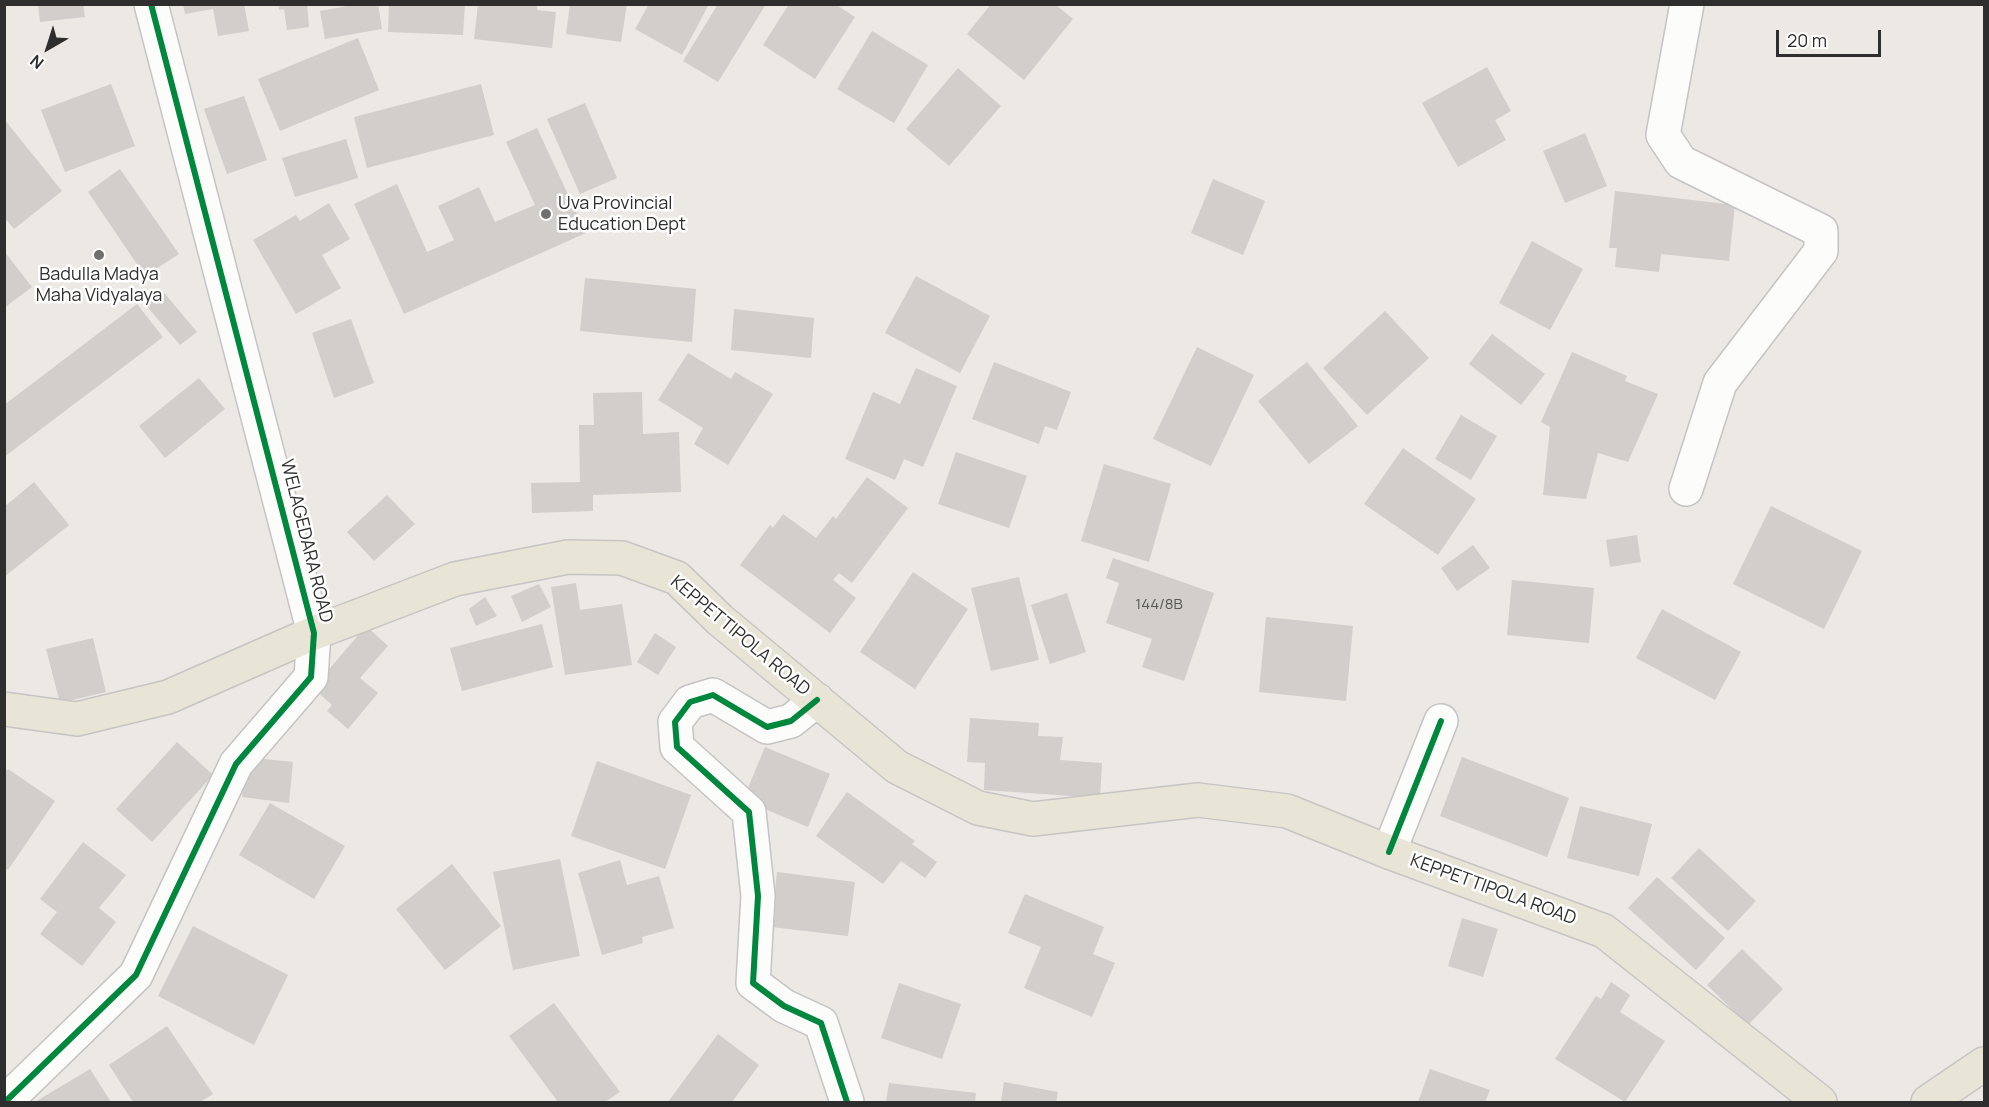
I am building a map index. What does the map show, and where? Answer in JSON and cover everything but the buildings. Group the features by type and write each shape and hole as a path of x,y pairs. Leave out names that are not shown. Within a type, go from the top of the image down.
{"main road":[{"name":"KEPPETTIPOLA ROAD","path":"4,709 77,719 168,697 314,633 455,579 568,557 622,558 677,578 720,620 897,767 978,808 1033,819 1198,800 1287,811 1389,852 1604,931 1820,1102"},
{"path":"1928,1102 1984,1064"}],"street":[{"name":"WELAGEDARA ROAD","path":"5,1102 136,975 236,764 311,676 314,633 151,4"},
{"path":"1686,489 1720,383 1821,250 1821,231 1681,162 1663,135 1687,4"},
{"path":"817,700 791,722 767,727 713,695 690,702 675,722 677,747 749,812 758,896 753,983 784,1006 821,1023 847,1102"},
{"path":"1389,852 1441,721"}],"cycle path":[{"path":"5,1102 136,975 236,764 311,677 314,633 151,4"},
{"path":"817,700 791,721 767,727 713,695 690,702 675,722 677,747 749,812 758,896 753,983 784,1006 821,1023 847,1102"},
{"path":"1389,852 1441,721"}],"place":[{"name":"Uva Provincial Education Dept","path":"546,214"},
{"name":"Badulla Madya Maha Vidyalaya","path":"99,255"}]}
